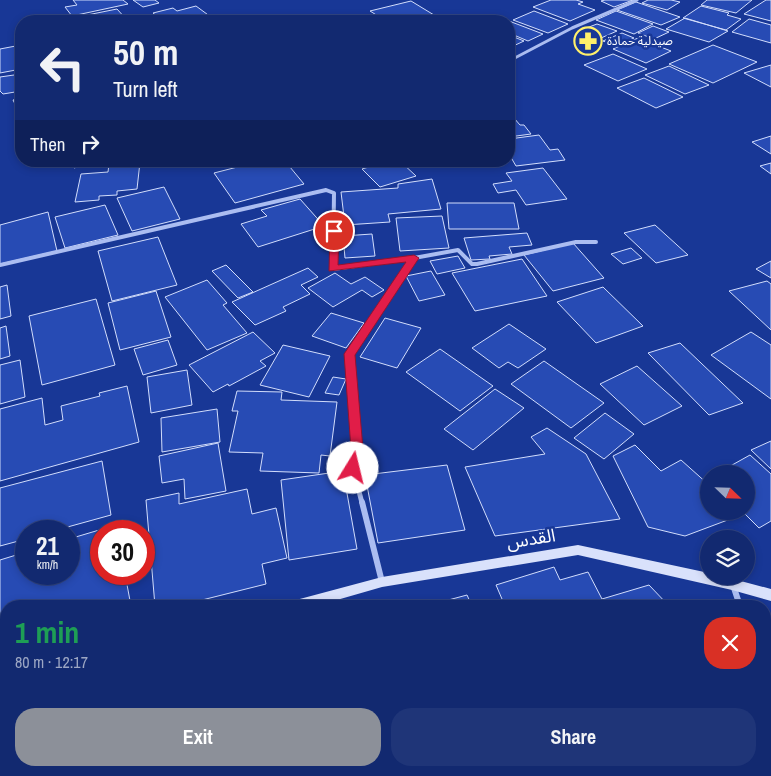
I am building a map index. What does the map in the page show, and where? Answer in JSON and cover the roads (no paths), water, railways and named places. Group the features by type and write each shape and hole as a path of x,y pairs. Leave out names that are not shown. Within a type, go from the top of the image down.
{"main road":[{"name":"القدس","path":"318,600 382,582 578,550 700,577"},
{"name":"القدس","path":"736,585 771,595"}],"street":[{"path":"515,58 572,28 636,0"},
{"path":"0,265 326,190 334,192 333,269 458,250 472,264 477,264 576,242 596,242"},
{"path":"382,582 353,468 357,449 349,354 414,258"},
{"path":"732,585 738,600"}],"place":[{"name":"صيدلية حمادة","path":"588,41"}]}
